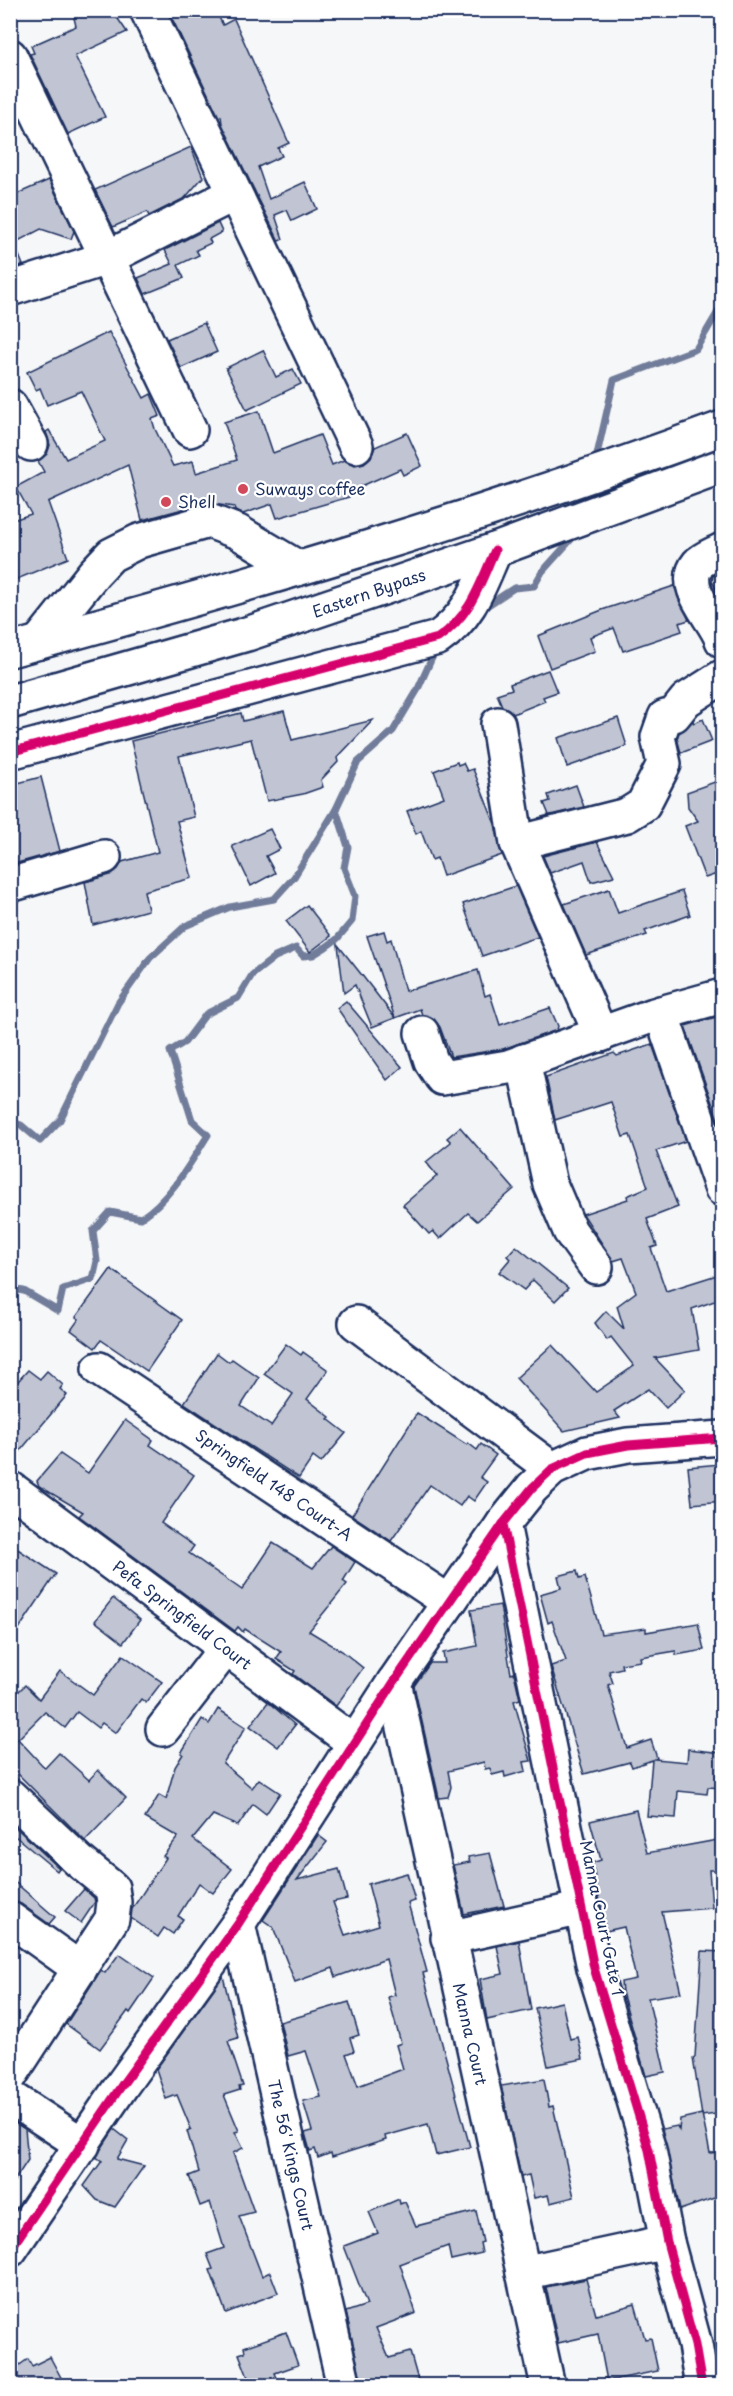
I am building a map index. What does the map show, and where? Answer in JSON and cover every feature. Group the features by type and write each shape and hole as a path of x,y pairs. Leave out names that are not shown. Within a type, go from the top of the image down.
{"street":[{"path":"147,10 356,446"},
{"path":"10,56 190,430"},
{"path":"10,289 107,258 234,194"},
{"path":"10,406 31,444"},
{"path":"25,646 168,607 545,493 723,428"},
{"name":"Eastern Bypass","path":"10,702 247,634 495,550 723,466"},
{"path":"25,646 111,555 139,541 209,521 238,532 297,567"},
{"path":"10,752 438,638 454,627 468,610 495,550"},
{"path":"722,635 693,588 692,574 699,562 723,550"},
{"path":"517,843 627,815 643,805 664,764 658,738 665,717 674,715 686,700 723,677"},
{"path":"498,724 517,843 601,1035"},
{"path":"10,885 104,857"},
{"path":"422,1032 431,1061 442,1078 491,1071 661,1013 723,996"},
{"path":"661,1013 723,1189"},
{"path":"523,1061 550,1184 570,1231 596,1267"},
{"path":"356,1323 552,1469"},
{"name":"Springfield 148 Court-A","path":"99,1369 449,1602"},
{"path":"10,2250 122,2085 238,1924 353,1742 394,1682 503,1524 532,1488 552,1469 587,1453 628,1445 723,1438"},
{"name":"Pefa Springfield Court","path":"10,1488 353,1742"},
{"name":"Manna Court Gate 1","path":"503,1524 594,1968 649,2150 667,2242 695,2345 702,2385"},
{"path":"163,1729 226,1648"},
{"name":"Manna Court","path":"394,1682 448,1938 548,2385"},
{"path":"10,1796 79,1861 112,1888 114,1902 112,1919 10,2076"},
{"path":"448,1938 583,1908"},
{"path":"10,1919 80,1969"},
{"name":"The 56' Kings Court","path":"238,1924 344,2385"},
{"path":"10,2097 83,2145"},
{"path":"523,2273 667,2242"}],"building":[{"path":"89,10 112,10 127,32 75,56 105,117 68,134 30,54 34,53 31,46 76,26 74,18"},
{"path":"182,10 215,10 223,25 234,19 289,143 278,148 282,156 258,167 269,199 305,182 317,209 292,221 287,210 275,215 283,239 279,241 222,124 221,116 219,117 171,16"},
{"path":"191,147 203,177 185,198 149,216 147,212 113,227 95,190"},
{"path":"49,180 74,231 71,239 41,229 14,243 23,265 10,269 10,197"},
{"path":"218,223 222,232 209,239 211,243 196,250 199,255 178,265 184,278 145,294 138,278 172,264 165,250"},
{"path":"204,323 217,352 181,368 167,339"},
{"path":"109,332 144,398 151,394 160,416 152,419 155,429 173,466 193,461 196,473 237,460 224,422 259,411 273,453 320,435 332,465 344,460 355,465 364,463 371,457 375,447 407,433 422,466 403,475 400,469 348,492 349,497 277,518 272,504 243,514 235,511 234,507 205,503 142,520 128,465 48,502 68,558 10,582 10,521 31,514 16,487 44,472 38,461 47,454 50,445 46,432 49,430 66,459 105,441 81,391 47,405 40,388 36,390 27,372"},
{"path":"263,350 276,377 293,369 301,384 247,410 226,368"},
{"path":"723,571 723,603 712,581 713,576"},
{"path":"674,586 689,620 679,623 682,631 623,651 614,628 590,637 595,651 550,668 538,636 602,610"},
{"path":"548,670 557,692 543,697 545,701 513,714 502,706 497,694 512,689 510,684"},
{"path":"284,711 292,740 373,720 337,758 338,762 321,780 323,787 303,794 267,801 251,739 179,756 194,817 177,821 192,878 144,891 148,910 93,925 85,882 110,875 118,869 122,862 158,852 131,741 241,713 243,721"},
{"path":"618,718 627,746 567,767 558,738"},
{"path":"703,719 712,741 681,753 677,738 679,733 693,721 694,723"},
{"path":"457,762 458,765 463,763 467,771 473,769 495,824 502,855 443,876 437,858 432,860 421,831 416,834 407,811 444,797 434,771"},
{"path":"41,777 60,851 10,865 10,785"},
{"path":"723,779 723,872 705,878 685,826 698,821 688,807 687,792"},
{"path":"576,785 584,807 538,818 549,815 544,803 550,801 548,795"},
{"path":"270,829 280,849 266,856 275,873 251,886 232,846"},
{"path":"597,842 614,876 591,882 584,861 550,873 543,856"},
{"path":"516,886 538,937 482,956 463,904"},
{"path":"609,889 618,913 682,891 690,915 645,931 647,935 586,955 564,904"},
{"path":"307,905 331,936 310,952 286,921"},
{"path":"384,931 387,941 391,939 405,991 478,970 485,996 490,994 500,1025 550,1008 558,1026 557,1030 503,1049 451,1057 440,1027 434,1019 422,1015 420,1009 395,1018 367,936"},
{"path":"338,945 395,1018 372,1027 355,985 344,993"},
{"path":"346,1001 402,1067 387,1080 337,1008"},
{"path":"723,1015 723,1127 721,1128 685,1026"},
{"path":"652,1044 686,1141 656,1151 678,1207 647,1219 657,1246 651,1248 666,1291 723,1273 723,1298 692,1309 699,1350 655,1358 685,1390 666,1408 648,1389 614,1411 620,1418 564,1431 516,1378 552,1345 596,1392 634,1366 611,1337 607,1340 595,1323 606,1311 624,1329 617,1306 636,1292 623,1258 613,1261 583,1214 628,1199 627,1196 648,1187 630,1135 623,1137 611,1102 555,1120 546,1077 614,1053 617,1056"},
{"path":"460,1127 514,1189 477,1221 468,1213 440,1239 433,1231 429,1234 403,1205 437,1176 426,1162 451,1142 447,1138"},
{"path":"516,1246 568,1288 555,1301 533,1280 524,1290 499,1272 510,1259 507,1256"},
{"path":"111,1269 182,1320 147,1371 101,1340 95,1348 71,1330 79,1319 76,1317"},
{"path":"286,1344 301,1355 303,1352 328,1370 307,1399 346,1433 321,1463 313,1457 299,1478 184,1403 217,1353 229,1362 232,1359 259,1378 241,1406 271,1426 293,1394 264,1374"},
{"path":"28,1370 40,1379 47,1371 63,1385 60,1389 67,1395 10,1463 10,1390"},
{"path":"417,1413 467,1445 468,1443 477,1450 481,1444 496,1455 480,1477 487,1482 474,1501 467,1496 460,1506 430,1485 391,1541 352,1515"},
{"path":"125,1420 153,1440 150,1445 194,1475 161,1523 194,1546 189,1553 242,1590 273,1543 313,1568 331,1546 355,1562 343,1581 347,1584 309,1631 342,1651 363,1668 336,1706 293,1674 295,1671 276,1659 281,1652 245,1629 243,1632 238,1627 235,1631 79,1516 83,1512 39,1486 37,1481 60,1454 88,1473"},
{"path":"720,1464 723,1501 692,1504 688,1467"},
{"path":"10,1544 56,1574 10,1642"},
{"path":"577,1571 579,1579 585,1577 601,1634 646,1628 646,1632 698,1623 704,1650 676,1655 676,1651 640,1657 641,1661 621,1664 622,1668 609,1671 613,1683 608,1685 627,1748 651,1740 657,1758 655,1759 687,1762 688,1749 723,1753 723,1788 708,1787 707,1794 678,1791 676,1818 647,1816 652,1760 632,1767 630,1762 584,1774 551,1666 566,1661 552,1621 548,1623 540,1594 561,1588 558,1576"},
{"path":"113,1598 140,1620 123,1643 95,1621"},
{"path":"500,1605 511,1674 514,1673 520,1699 514,1701 531,1761 524,1762 526,1771 505,1777 504,1772 492,1775 490,1768 485,1769 484,1762 448,1771 451,1787 448,1797 439,1798 414,1686 430,1663 445,1663 443,1653 477,1646 471,1610"},
{"path":"123,1655 162,1682 146,1703 141,1699 116,1733 102,1723 98,1728 77,1712 65,1728 45,1712 18,1739 45,1768 59,1753 89,1780 98,1770 126,1798 85,1841 10,1766 10,1683 19,1691 25,1685 39,1699 60,1671 93,1695"},
{"path":"268,1702 295,1725 278,1747 250,1726"},
{"path":"218,1709 246,1727 223,1763 252,1788 259,1779 280,1793 266,1814 253,1804 238,1826 213,1815 193,1839 232,1869 213,1893 199,1883 178,1916 183,1919 173,1934 164,1928 158,1937 131,1918 132,1909 166,1858 163,1856 178,1837 145,1818 159,1795 166,1799 175,1767 183,1754 181,1753 202,1719 209,1724"},
{"path":"636,1810 647,1853 723,1839 723,1862 719,1862 719,1870 709,1870 712,1908 662,1912 681,1993 648,1998 665,2072 646,2076 622,1992 621,1982 636,1979 624,1927 606,1931 592,1863 601,1860 590,1821"},
{"path":"10,1822 59,1868 57,1871 10,1832"},
{"path":"318,1835 327,1842 297,1880 339,1869 347,1899 333,1902 345,1935 379,1925 368,1884 407,1873 415,1901 408,1903 427,1972 423,1973 470,2147 436,2155 428,2124 385,2136 386,2140 332,2157 331,2153 318,2158 315,2149 310,2151 305,2133 312,2131 303,2101 321,2097 306,2051 288,2056 280,2022 349,2002 359,2035 350,2038 354,2051 346,2054 358,2086 403,2069 396,2045 401,2043 388,1997 395,1995 386,1959 336,1977 333,1968 295,1982 273,1927 263,1920"},
{"path":"490,1853 504,1906 464,1914 453,1865 470,1862 468,1857"},
{"path":"10,1878 55,1917 49,1924 21,1904 10,1900"},
{"path":"84,1889 94,1898 95,1902 81,1923 65,1911"},
{"path":"519,1941 531,2010 487,2020 480,1979 503,1974 497,1946"},
{"path":"702,1951 723,1952 723,2113 702,2116 693,2058 695,2057"},
{"path":"119,1954 154,1978 130,2013 128,2011 100,2049 66,2024 101,1970 105,1973"},
{"path":"223,1976 238,2038 228,2041 243,2086 239,2087 240,2090 224,2095 239,2131 235,2132 243,2148 233,2153 254,2212 239,2216 262,2276 270,2272 278,2293 226,2313 210,2270 213,2269 207,2254 224,2248 210,2202 200,2206 189,2176 199,2172 187,2131 191,2129 177,2095 166,2099 156,2069"},
{"path":"562,2002 570,2039 578,2037 583,2059 548,2066 535,2008"},
{"path":"544,2079 549,2107 553,2106 574,2197 550,2203 548,2195 534,2198 529,2175 521,2177 501,2086"},
{"path":"702,2114 710,2153 723,2152 723,2195 680,2210 662,2129 677,2126 679,2130 680,2119"},
{"path":"10,2120 25,2129 28,2160 10,2187"},
{"path":"114,2129 128,2140 117,2159 144,2166 115,2207 97,2200 84,2186 102,2161 96,2157"},
{"path":"399,2199 400,2204 405,2202 416,2226 476,2211 483,2242 480,2243 482,2253 451,2260 448,2246 400,2264 416,2313 376,2328 389,2358 410,2352 418,2380 398,2385 362,2385 346,2312 367,2305 344,2246 378,2233 369,2212"},
{"path":"586,2279 596,2315 635,2304 645,2339 651,2338 658,2371 607,2381 598,2334 558,2343 546,2287"},
{"path":"286,2332 298,2365 275,2373 280,2385 251,2385 239,2354 245,2352 244,2347"},
{"path":"50,2357 65,2385 17,2385 10,2376 10,2372 28,2359 32,2366"}],"waterway":[{"path":"596,459 614,380 696,349 722,305"},
{"path":"482,609 514,588 534,586 542,572 577,533"},
{"path":"10,1121 21,1125 40,1141 60,1120 118,1003 150,958 185,926 230,907 274,899 294,877 336,809 358,762 393,731 417,691 436,649"},
{"path":"10,1289 24,1291 58,1311 63,1289 93,1279 97,1261 93,1231 110,1212 141,1218 161,1201 186,1169 208,1135 192,1120 170,1051 185,1042 206,1014 238,998 252,975 275,957 296,948 303,956 313,955 337,939 352,921 355,896 344,868 348,847 336,809"}],"cycle path":[{"path":"10,752 438,638 459,620 466,610 479,588 495,550"},
{"path":"10,2250 122,2085 238,1924 394,1682 503,1524 532,1488 552,1469 587,1453 628,1445 722,1438"},
{"path":"503,1524 594,1968 649,2150 667,2242 695,2345 702,2386"}],"place":[{"name":"Suways coffee","path":"243,489"},
{"name":"Shell","path":"166,502"}]}
